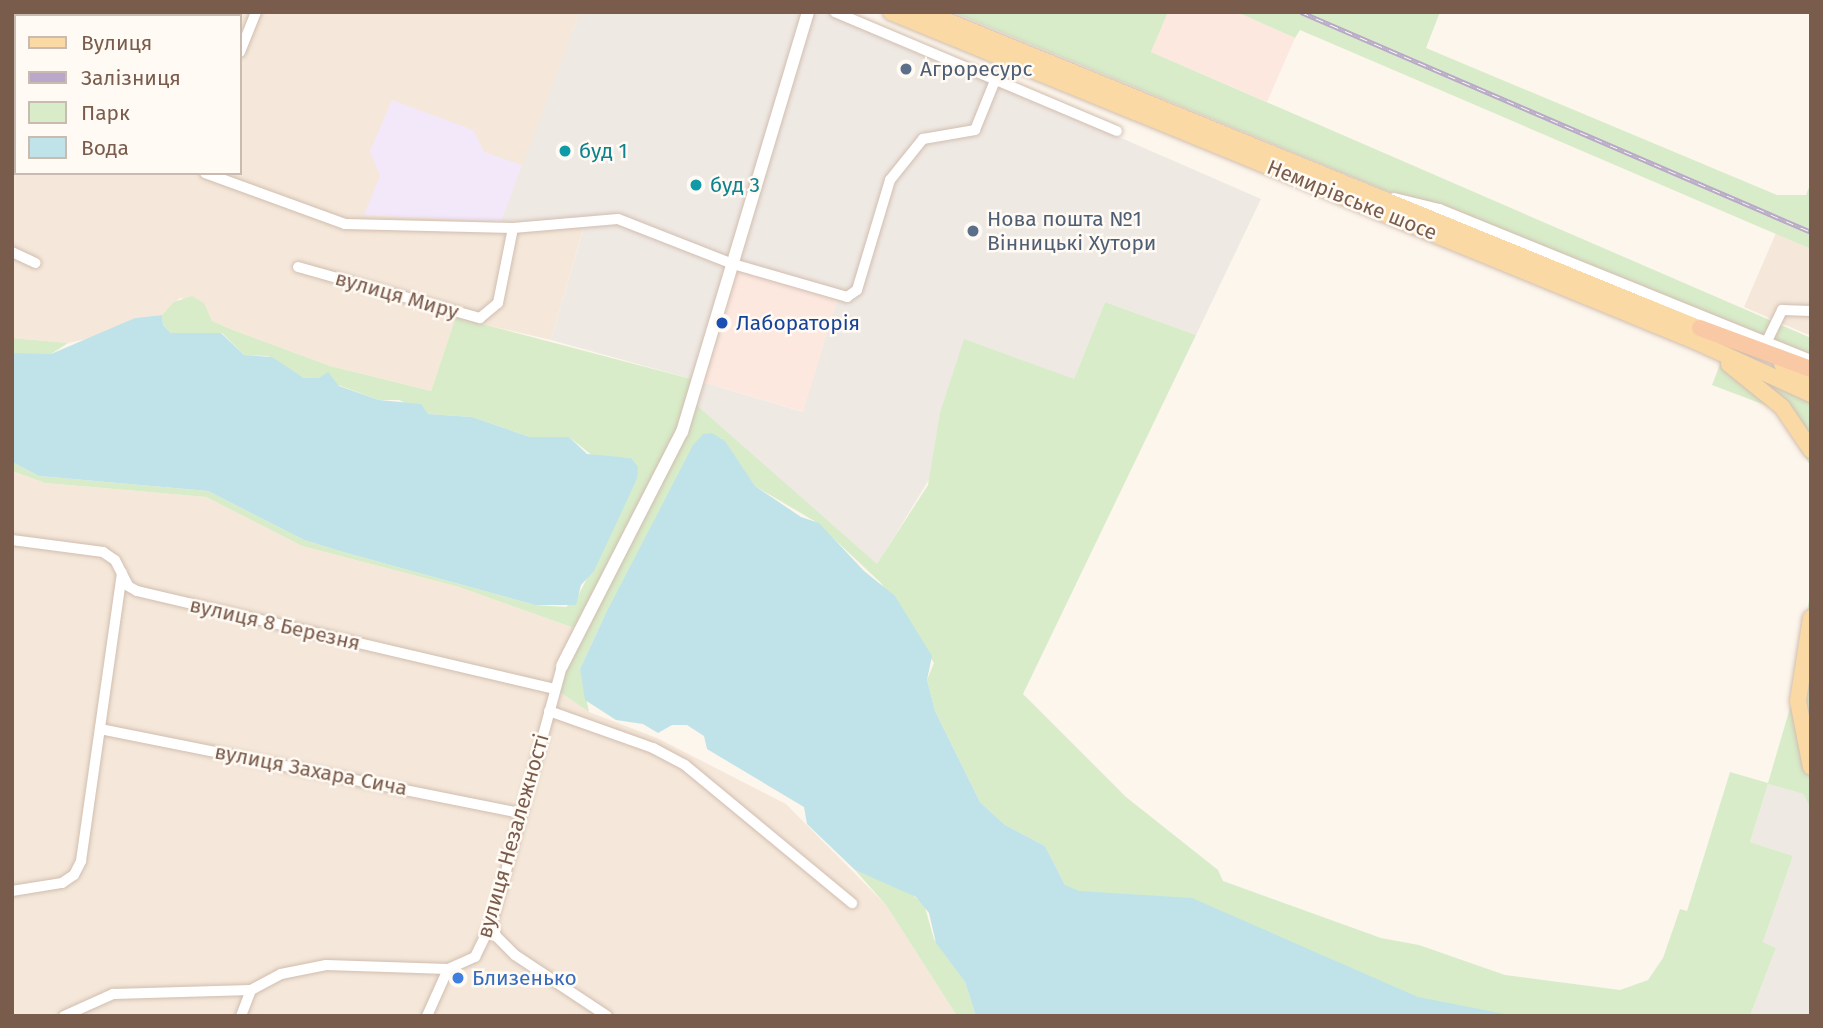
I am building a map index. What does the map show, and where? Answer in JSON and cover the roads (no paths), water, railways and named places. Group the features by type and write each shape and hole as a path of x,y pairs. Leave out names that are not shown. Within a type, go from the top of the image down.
{"highway":[{"path":"1697,335 1811,369"}],"main road":[{"name":"Немирівське шосе","path":"891,12 1811,379"},
{"name":"Немирівське шосе","path":"925,12 1370,195 1697,335 1811,394"},
{"path":"1697,335 1766,391 1793,419 1811,450"},
{"path":"1811,618 1798,701 1811,767"}],"street":[{"path":"242,47 256,12"},
{"path":"562,666 682,432 808,12"},
{"path":"835,12 1117,131"},
{"path":"210,175 345,224 513,228 618,219 733,264 838,298 853,295 890,180 923,139 975,131 996,78"},
{"path":"1370,195 1439,209 1811,360"},
{"name":"вулиця Миру","path":"298,267 481,318 498,303 513,228"},
{"path":"12,252 36,263"},
{"path":"1766,343 1782,310 1811,311"},
{"name":"вулиця 8 Березня","path":"12,540 103,552 115,560 137,592 555,689"},
{"path":"12,891 62,883 74,875 81,860 122,573"},
{"name":"вулиця Незалежності","path":"448,969 475,957 492,922 562,666"},
{"path":"549,711 653,748 685,765 852,903"},
{"name":"вулиця Захара Сича","path":"100,729 522,813"},
{"path":"492,922 496,936 515,955 607,1016"},
{"path":"241,1016 251,990 267,978 317,966 448,969 427,1016"},
{"path":"64,1016 113,994 251,990"}],"water":[{"path":"162,315 163,325 171,333 221,333 244,355 272,357 304,378 319,378 328,372 339,386 379,400 421,404 428,414 472,417 530,437 569,437 587,454 631,458 638,467 637,479 594,571 581,585 576,605 535,605 304,540 208,491 39,476 12,462 12,353 51,354 135,318"},
{"path":"712,433 725,441 755,486 801,517 819,523 864,571 895,596 932,656 927,680 935,711 980,802 1005,825 1045,846 1065,885 1079,891 1192,898 1418,997 1515,1016 976,1016 965,982 936,943 929,913 916,897 855,870 807,824 804,807 707,749 704,736 687,725 672,725 658,733 643,724 616,720 585,700 580,669 604,617 693,445 703,434"}],"railway":[{"path":"1301,12 1811,232"}],"place":[{"name":"Агроресурс","path":"906,69"},
{"name":"буд 1","path":"565,151"},
{"name":"буд 3","path":"696,185"},
{"name":"Нова пошта №1 Вінницькі Хутори","path":"973,231"},
{"name":"Лабораторія","path":"722,323"},
{"name":"Близенько","path":"458,978"}]}
